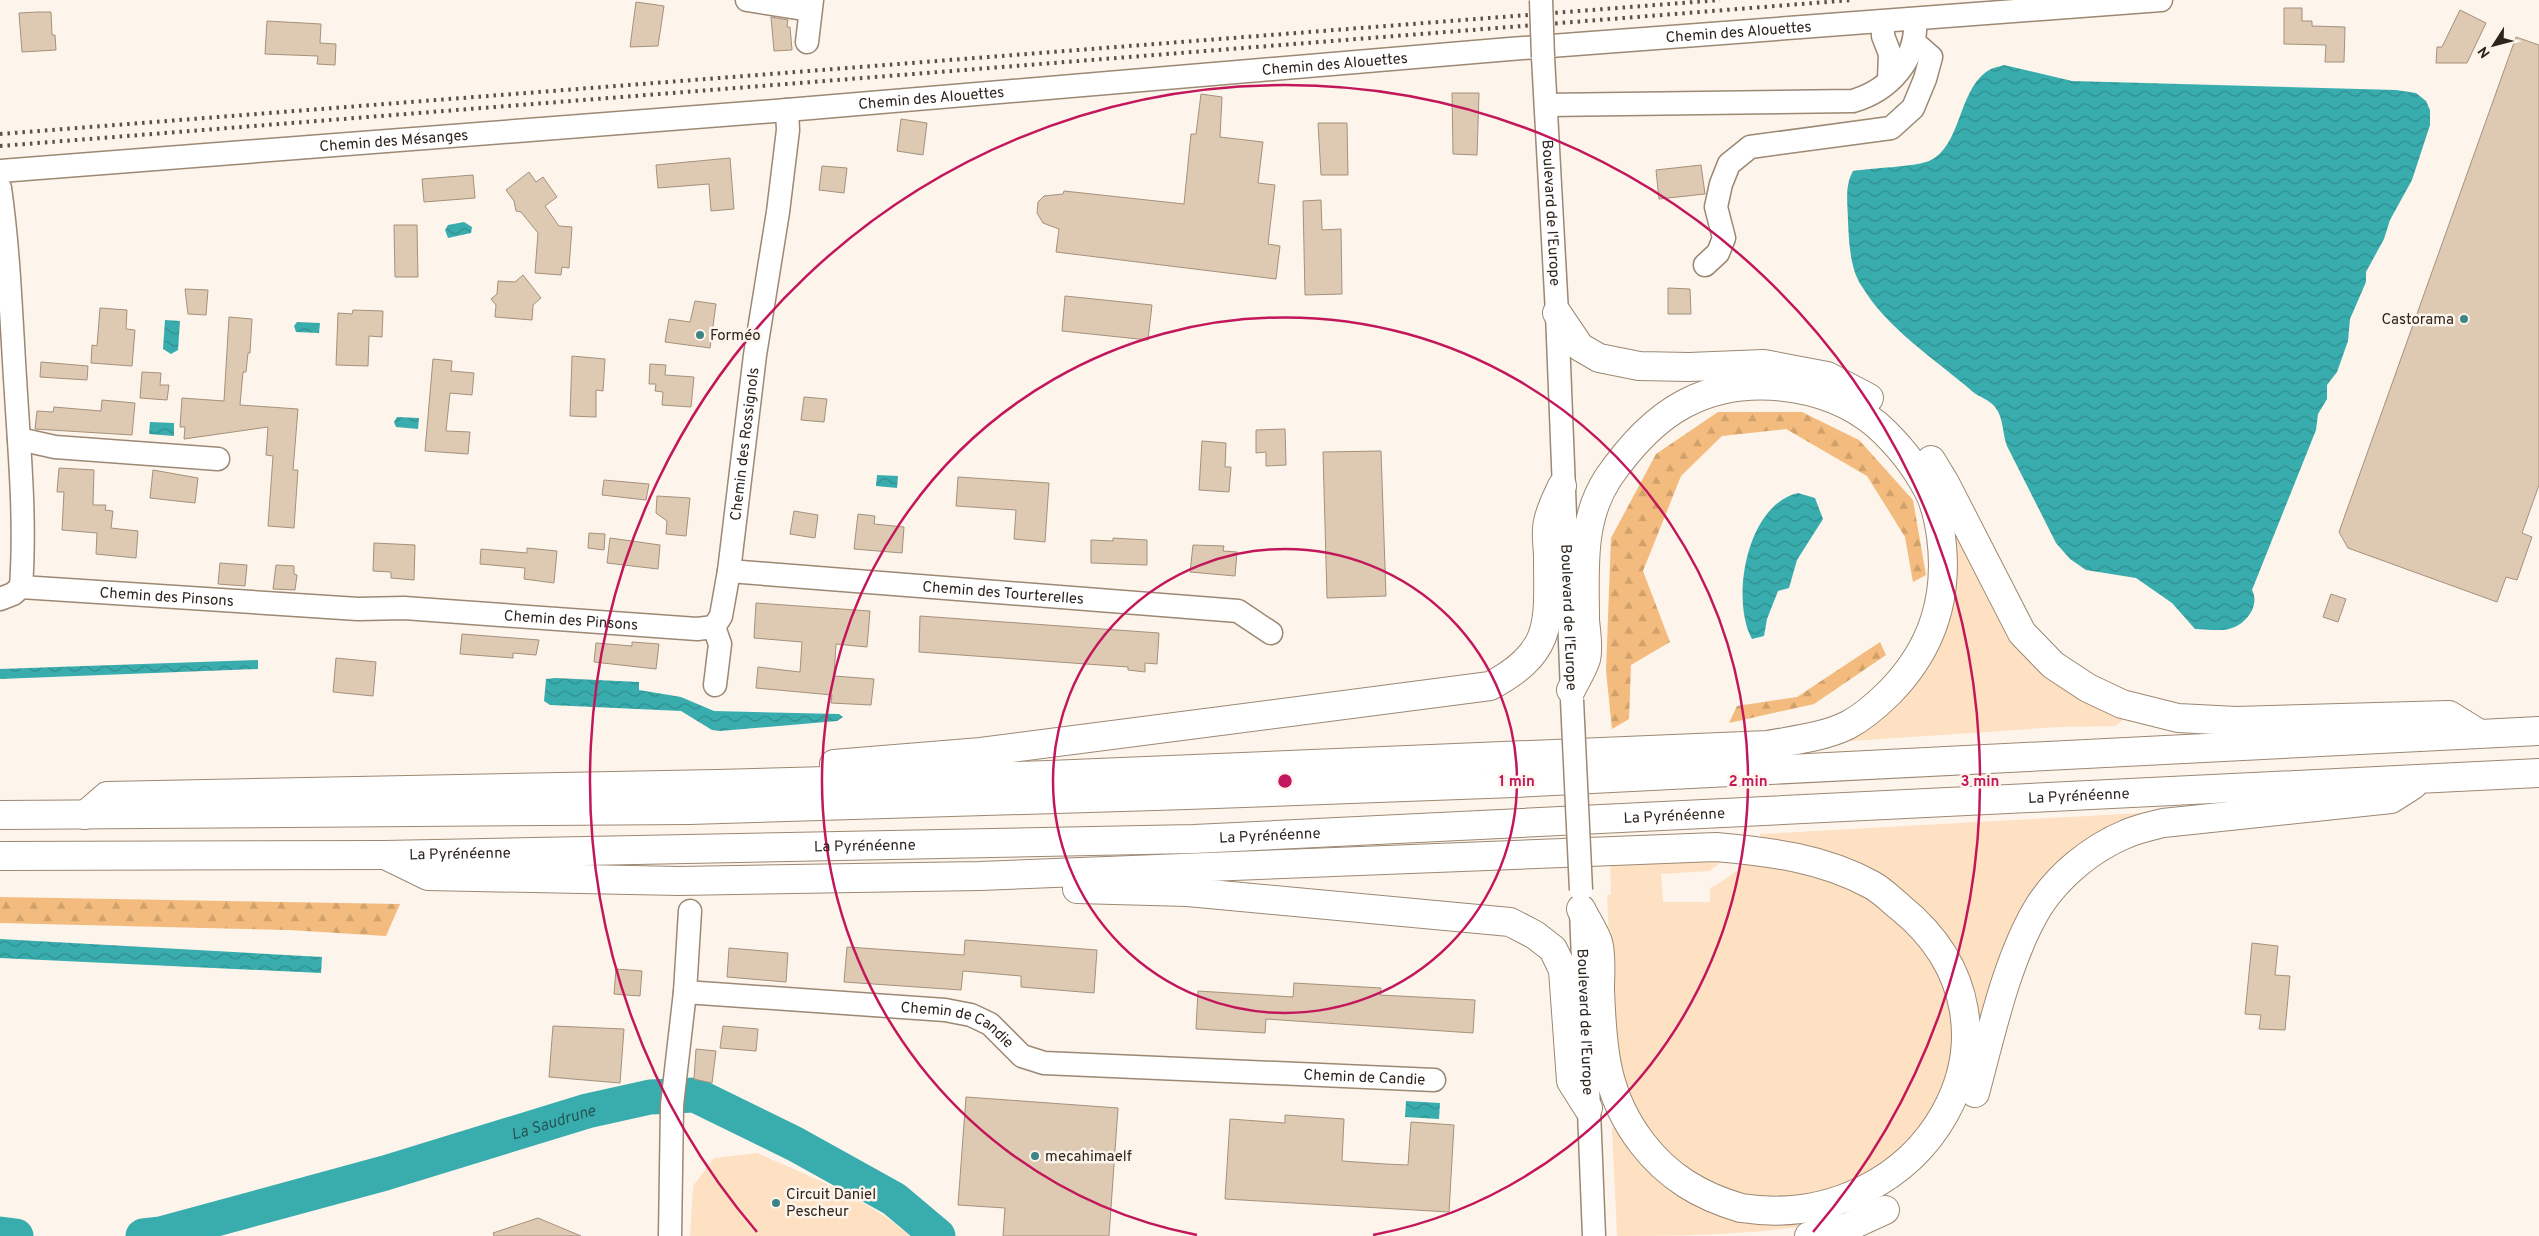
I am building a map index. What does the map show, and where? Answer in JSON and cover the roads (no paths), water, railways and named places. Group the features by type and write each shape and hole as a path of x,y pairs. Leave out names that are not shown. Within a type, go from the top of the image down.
{"highway":[{"path":"1556,313 1580,347 1598,358 1639,366 1764,364 1827,376 1870,398 1897,419 1922,446 1945,482 2022,633 2052,665 2088,688 2122,704 2178,718 2236,721 2449,715 2478,733"},
{"path":"85,815 107,796 717,784 1039,775 1519,757 1768,745 1810,737 1848,725 1879,704 1906,675 1928,640 1940,601 1944,562 1939,526 1929,491 1902,449 1875,424 1839,402 1804,391 1746,385 1713,392 1683,404 1652,426 1629,449 1606,481 1590,516 1584,549 1586,658 1572,695"},
{"path":"717,784 746,771 982,752 1490,686 1527,662 1541,642 1548,620 1548,522 1562,486"},
{"path":"0,815 689,810 1187,795 1514,782 2539,731"},
{"name":"La Pyrénéenne","path":"0,856 384,855 1194,839 2539,773"},
{"path":"1944,1155 1972,1101 2017,954 2040,906 2063,876 2094,852 2126,833 2163,823 2391,799 2422,779"},
{"path":"384,855 428,876 679,881 980,876 1716,847 1773,852 1827,864 1874,886 1920,923 1948,964 1965,1014 1966,1065 1954,1106 1938,1134 1919,1160 1895,1183 1868,1199 1838,1210 1777,1215 1718,1201 1687,1186 1663,1167 1642,1142 1621,1111 1607,1072 1602,1034 1598,943 1581,899"},
{"path":"980,876 1007,886 1188,892 1510,922 1534,935 1552,949 1563,970 1572,1081 1588,1108"},
{"path":"1809,1236 1848,1227 1876,1216 1907,1196"}],"street":[{"path":"747,0 811,5 807,42"},
{"name":"Boulevard de l'Europe","path":"1541,0 1556,313 1594,1236"},
{"name":"Chemin des Alouettes","path":"787,110 1510,49 2161,0"},
{"path":"1546,105 1853,101 1881,89 1904,66 1915,43 1915,19"},
{"path":"1883,22 1883,36 1890,54 1889,80"},
{"path":"1705,265 1718,253 1724,238 1716,207 1721,184 1729,164 1750,147 1891,128 1912,108 1926,79 1931,57 1915,43"},
{"name":"Chemin des Mésanges","path":"0,171 787,110"},
{"name":"Chemin des Rossignols","path":"714,627 721,616 729,571 755,355 778,212 788,130 787,110"},
{"path":"0,188 8,270 19,439 23,564 21,587 13,594 0,599"},
{"path":"19,439 55,447 218,459"},
{"name":"Chemin des Tourterelles","path":"729,571 1238,611 1271,633"},
{"name":"Chemin des Pinsons","path":"21,587 358,609 404,608 697,629 714,627"},
{"path":"714,627 720,644 715,685"},
{"path":"670,1236 673,1083 685,992 690,911"},
{"name":"Chemin de Candie","path":"685,992 935,1009 971,1014 990,1024 1022,1056 1044,1063 1434,1080"}],"water":[{"path":"2004,65 2072,81 2396,90 2416,93 2426,101 2430,110 2430,125 2412,180 2390,220 2384,239 2366,272 2366,282 2350,319 2348,341 2337,372 2327,385 2327,399 2318,414 2316,430 2252,590 2254,602 2251,613 2237,626 2219,630 2195,629 2172,603 2136,578 2086,570 2070,559 2056,543 2007,446 2000,416 1995,407 1973,392 1912,343 1884,316 1861,285 1854,271 1849,238 1847,203 1848,183 1853,171 1922,163 1929,161 1939,154 1954,132 1964,105 1977,81 1988,71"},
{"path":"464,222 472,227 471,233 448,238 445,230 448,225"},
{"path":"165,320 180,321 178,350 171,354 163,349"},
{"path":"297,322 320,323 319,333 296,332 294,326"},
{"path":"397,417 419,418 418,429 396,427 394,422"},
{"path":"150,422 174,423 174,436 149,434"},
{"path":"877,475 898,476 897,488 876,486"},
{"path":"1798,493 1815,498 1823,519 1797,560 1789,588 1778,591 1767,619 1764,636 1752,639 1746,622 1743,601 1743,578 1748,555 1755,533 1766,515 1780,501"},
{"path":"258,660 258,669 0,679 0,669"},
{"path":"546,679 639,682 639,690 681,697 714,711 839,714 843,717 837,721 720,731 712,730 681,711 550,705 544,701"},
{"path":"0,939 322,957 321,973 0,958"},
{"path":"1406,1101 1440,1103 1439,1119 1405,1117"}],"waterway":[{"name":"La Saudrune","path":"143,1236 161,1234 385,1173 587,1111 650,1097 695,1095 795,1144 894,1199 938,1236"},
{"name":"La Saudrune","path":"0,1234 16,1236"}],"railway":[{"path":"0,134 1720,0"},
{"path":"0,146 1852,0"}],"place":[{"name":"Castorama","path":"2464,319"},
{"name":"Forméo","path":"700,335"},
{"name":"mecahimaelf","path":"1035,1156"},
{"name":"Circuit Daniel Pescheur","path":"776,1203"}]}
